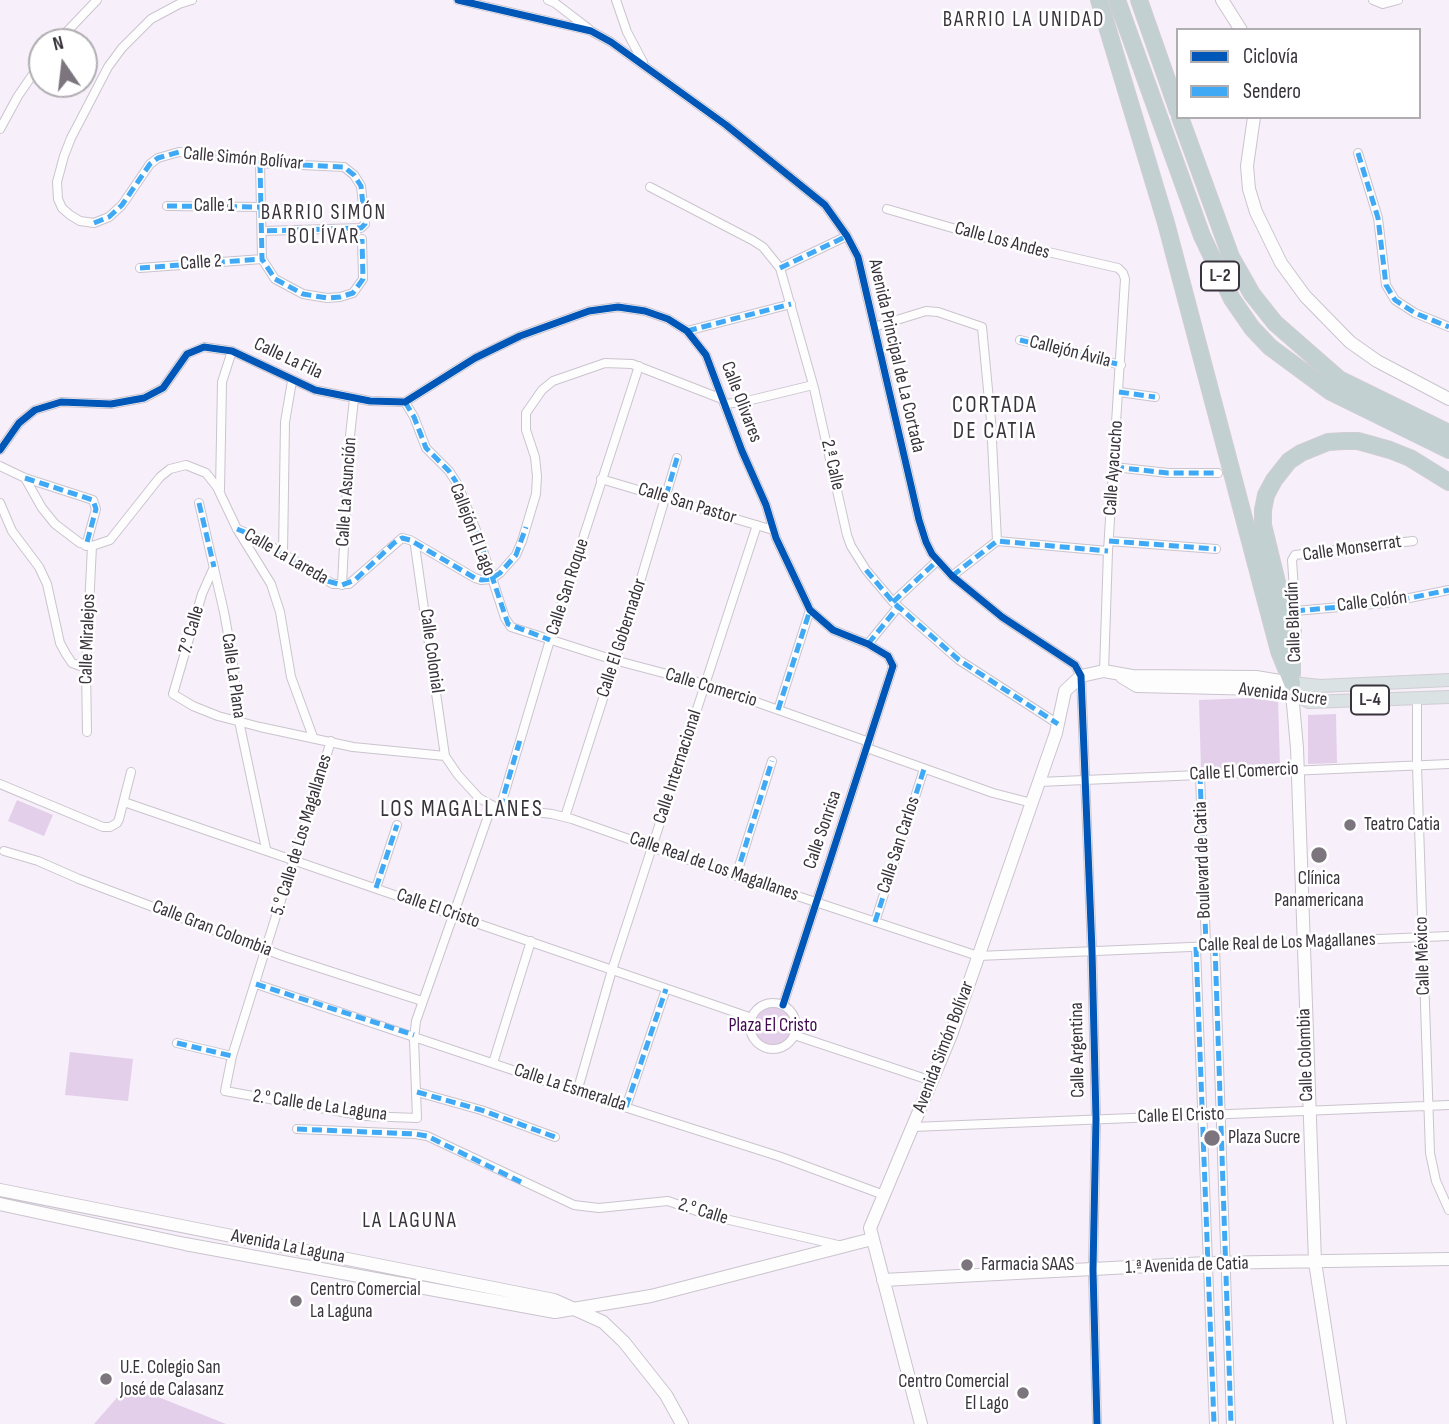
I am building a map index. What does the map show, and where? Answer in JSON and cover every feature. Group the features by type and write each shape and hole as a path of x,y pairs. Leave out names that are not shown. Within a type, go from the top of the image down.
{"highway":[{"path":"1099,0 1166,223 1279,651 1292,688"},
{"name":"L-2","path":"1117,0 1202,236 1232,299 1252,328 1270,347 1331,392 1449,450"},
{"path":"1139,0 1176,105"},
{"name":"L-2","path":"1181,119 1231,257 1252,294 1275,323 1339,379 1449,433"},
{"path":"1292,688 1292,644 1263,525 1266,495 1274,480 1289,461 1301,453 1328,442 1358,441 1410,458 1449,482"}],"main road":[{"name":"Avenida Sucre","path":"1292,688 1449,680"},
{"name":"Avenida Sucre","path":"1292,688 1309,702 1449,696"}],"street":[{"path":"70,28 97,0"},
{"name":"Calle Simón Bolívar","path":"192,0 151,19 122,48 108,67 64,156 57,182 58,199 62,208 70,215 80,221 94,223 109,217 122,205 150,164 165,154 179,152 260,163 344,167 354,175 361,186 365,224 361,228 262,231"},
{"path":"458,0 591,31"},
{"path":"548,0 591,31"},
{"path":"616,0 627,32 645,64"},
{"path":"1222,0 1240,28"},
{"path":"1373,0 1383,4 1398,0"},
{"name":"Avenida Principal de La Cortada","path":"591,31 645,64 825,205 858,257 926,542 937,561 952,576 1020,631 1075,665 1081,676"},
{"path":"0,129 28,81"},
{"path":"1254,119 1247,166 1250,189 1256,212 1281,262 1305,296 1350,342 1377,361 1449,399"},
{"path":"1358,153 1378,218 1386,285 1395,300 1415,313 1449,327"},
{"path":"260,163 262,259 275,279 303,294 327,298 353,293 363,279 362,239"},
{"name":"2.ª Calle","path":"650,187 752,240 763,247 780,268 813,384 851,546 866,570 896,605 959,660 1058,724"},
{"name":"Calle 1","path":"167,206 262,207"},
{"name":"Calle Los Andes","path":"887,209 987,238 1118,268"},
{"path":"780,268 847,236"},
{"name":"Calle 2","path":"140,268 262,259"},
{"name":"Calle Ayacucho","path":"1104,671 1108,551 1125,279 1124,272 1118,268"},
{"path":"687,331 791,304"},
{"name":"Calle Olivares","path":"405,402 475,358 520,335 589,311 618,307 645,311 668,319 687,331 705,355 774,530 810,610 833,630 868,644 888,656 893,666"},
{"path":"874,327 926,312 938,312 982,327 991,421 997,541"},
{"name":"Callejón Ávila","path":"1020,340 1121,365"},
{"name":"Calle La Fila","path":"0,450 19,423 34,410 61,402 111,404 144,398 163,388 181,360 194,350 204,347 232,351 292,382 354,398"},
{"path":"220,493 222,382 232,351"},
{"path":"491,579 516,555 536,494 536,464 524,421 532,402 553,381 595,366 617,363 639,366 723,401 743,402 813,384"},
{"name":"Calle San Roque","path":"417,1118 414,1035 422,1001 496,807 639,366"},
{"path":"283,554 285,422 292,382"},
{"path":"1119,391 1155,397"},
{"path":"354,398 405,402"},
{"name":"Calle La Asunción","path":"342,585 354,398"},
{"name":"Callejón El Lago","path":"405,402 426,448 449,471 458,485 508,624 550,640"},
{"name":"Calle El Gobernador","path":"565,817 677,458"},
{"path":"0,466 25,478 55,524 89,546 110,540 160,477 170,469 186,465 212,478 237,529 266,573 277,599 291,677 313,737"},
{"path":"1114,467 1168,473 1218,473"},
{"name":"Calle Miralejos","path":"25,478 93,500 96,509 89,546 87,732"},
{"name":"Calle San Pastor","path":"601,479 774,530"},
{"path":"0,503 12,531 39,568 47,584 60,643 65,654 72,663 86,668"},
{"name":"Calle La Plana","path":"199,503 232,656 239,721 266,849"},
{"name":"Calle Internacional","path":"577,1092 612,970 757,524"},
{"name":"Calle La Lareda","path":"237,529 254,536 324,580 342,585 355,580 402,538 475,578 491,579"},
{"path":"952,576 997,541 1108,551"},
{"path":"1109,541 1216,549"},
{"name":"Calle Monserrat","path":"1292,560 1301,553 1413,541"},
{"name":"Calle Colonial","path":"415,546 445,756"},
{"name":"Calle Blandín","path":"1292,560 1298,664 1292,688"},
{"path":"868,644 896,605 937,561"},
{"name":"7.° Calle","path":"214,567 202,594 173,694 193,706 239,721"},
{"name":"Calle Colón","path":"1295,611 1385,603 1449,590"},
{"path":"778,710 810,610"},
{"name":"Calle Comercio","path":"550,640 705,684 778,710 924,769 1031,803"},
{"name":"Calle Sonrisa","path":"783,1005 893,666"},
{"name":"Avenida Sucre","path":"1081,676 1104,671 1119,675 1256,677 1292,688"},
{"name":"Avenida Simón Bolívar","path":"921,1424 872,1239 872,1220 951,1035 1039,782 1058,724 1065,691 1081,676"},
{"name":"Calle Argentina","path":"1081,676 1096,1119 1093,1270 1097,1424"},
{"name":"Calle Colombia","path":"1292,688 1315,1262 1340,1424"},
{"name":"Calle México","path":"1417,698 1428,1106 1432,1167 1449,1210"},
{"path":"239,721 353,747 445,756 480,798 496,807"},
{"name":"5.° Calle de Los Magallanes","path":"225,1091 232,1056 331,741"},
{"path":"736,876 772,761"},
{"name":"Calle El Comercio","path":"1039,782 1449,764"},
{"name":"Calle San Carlos","path":"875,922 924,769"},
{"path":"0,784 103,827 117,823 131,772"},
{"name":"Boulevard de Catia","path":"1200,774 1222,1114 1231,1424"},
{"name":"Calle El Cristo","path":"124,802 752,1018"},
{"name":"Calle Real de Los Magallanes","path":"496,807 565,817 978,956 1449,936"},
{"path":"376,888 397,825"},
{"path":"0,842 2,852"},
{"name":"Calle Gran Colombia","path":"2,852 38,861 266,950 422,1001"},
{"path":"493,1063 531,941"},
{"name":"Boulevard de Catia","path":"1196,947 1214,1424"},
{"name":"Calle La Esmeralda","path":"256,984 577,1092 781,1157 884,1195"},
{"path":"626,1107 666,989"},
{"path":"774,1003 783,1005 793,1016 796,1027 794,1035 783,1046 766,1048 752,1036 752,1018 762,1006 774,1003"},
{"path":"794,1035 932,1081"},
{"path":"177,1043 232,1056"},
{"name":"2.° Calle de La Laguna","path":"225,1091 365,1116 417,1118"},
{"path":"417,1092 481,1110 555,1137"},
{"name":"Calle El Cristo","path":"913,1126 1449,1105"},
{"name":"2.° Calle de La Laguna","path":"297,1129 427,1136 523,1182"},
{"name":"2.° Calle","path":"523,1182 574,1205 587,1208 667,1201 708,1215 844,1247"},
{"name":"Avenida La Laguna","path":"0,1190 554,1300 603,1322 624,1342 666,1395 682,1424"},
{"name":"Avenida La Laguna","path":"0,1204 185,1244 555,1312 651,1296 872,1239"},
{"name":"1.ª Avenida de Catia","path":"883,1280 1225,1263 1449,1259"},
{"path":"1211,1348 1228,1348"}],"green space":[{"path":"1278,697 1280,767 1201,770 1199,700"},
{"path":"1336,714 1337,763 1308,764 1308,715"},
{"path":"17,800 53,815 44,836 8,821"},
{"name":"Plaza El Cristo","path":"773,1007 787,1012 792,1026 787,1040 773,1045 759,1040 754,1026 759,1012"},
{"path":"70,1052 133,1059 128,1101 65,1095"},
{"path":"128,1385 226,1424 94,1424"}],"marked path":[{"path":"94,223 109,217 122,205 150,164 158,158 179,152 260,163 344,167 354,175 361,186 365,224 361,228 262,231"},
{"path":"1358,153 1378,218 1386,285 1395,300 1415,313 1449,327"},
{"path":"260,163 262,259 275,279 303,294 327,298 353,293 363,279 362,239"},
{"path":"167,206 262,207"},
{"path":"780,268 847,236"},
{"path":"140,268 262,259"},
{"path":"687,331 791,304"},
{"path":"1020,340 1121,365"},
{"path":"1119,392 1155,397"},
{"path":"405,402 426,448 449,471 458,485 508,624 550,640"},
{"path":"666,496 677,458"},
{"path":"1114,467 1168,473 1218,473"},
{"path":"25,478 93,500 96,509 86,546"},
{"path":"199,503 214,567"},
{"path":"237,529 254,536 324,580 342,585 355,580 402,538 475,578 491,579 516,555 526,527"},
{"path":"952,576 997,541 1108,551"},
{"path":"1109,541 1216,549"},
{"path":"893,602 937,561"},
{"path":"866,570 893,602 959,660 1058,724"},
{"path":"1295,611 1385,603 1449,590"},
{"path":"868,644 898,607"},
{"path":"778,710 810,610 813,613"},
{"path":"500,808 520,740"},
{"path":"736,876 772,761"},
{"path":"875,922 924,769"},
{"path":"1200,774 1206,946"},
{"path":"376,888 397,825"},
{"path":"1215,946 1231,1424"},
{"path":"1196,947 1214,1424"},
{"path":"256,984 414,1035"},
{"path":"626,1107 666,989"},
{"path":"177,1043 232,1056"},
{"path":"417,1092 481,1110 555,1137"},
{"path":"297,1129 427,1136 523,1183"}],"cycle path":[{"path":"458,0 591,31 611,42 726,125 825,205 858,257 919,520 932,554 952,576 1002,617 1075,665 1081,676 1096,1119 1093,1270 1097,1424"},
{"path":"0,450 19,423 35,410 61,402 111,404 144,398 163,388 187,354 204,347 232,351 315,390 370,401 405,402 475,358 520,336 589,311 618,307 645,311 668,319 687,331 706,355 742,451 766,505 776,538 810,610 833,630 868,644 888,656 893,666 783,1005"}],"place":[{"name":"Teatro Catia","path":"1350,825"},
{"name":"Clínica Panamericana","path":"1319,855"},
{"name":"Plaza Sucre","path":"1212,1138"},
{"name":"Farmacia SAAS","path":"967,1265"},
{"name":"Centro Comercial La Laguna","path":"296,1301"},
{"name":"U.E. Colegio San José de Calasanz","path":"106,1379"},
{"name":"Centro Comercial El Lago","path":"1023,1393"}],"district":[{"name":"BARRIO LA UNIDAD","path":"1024,21"},
{"name":"BARRIO SIMÓN BOLÍVAR","path":"324,226"},
{"name":"CORTADA DE CATIA","path":"995,419"},
{"name":"LOS MAGALLANES","path":"462,810"},
{"name":"LA LAGUNA","path":"410,1222"}]}
